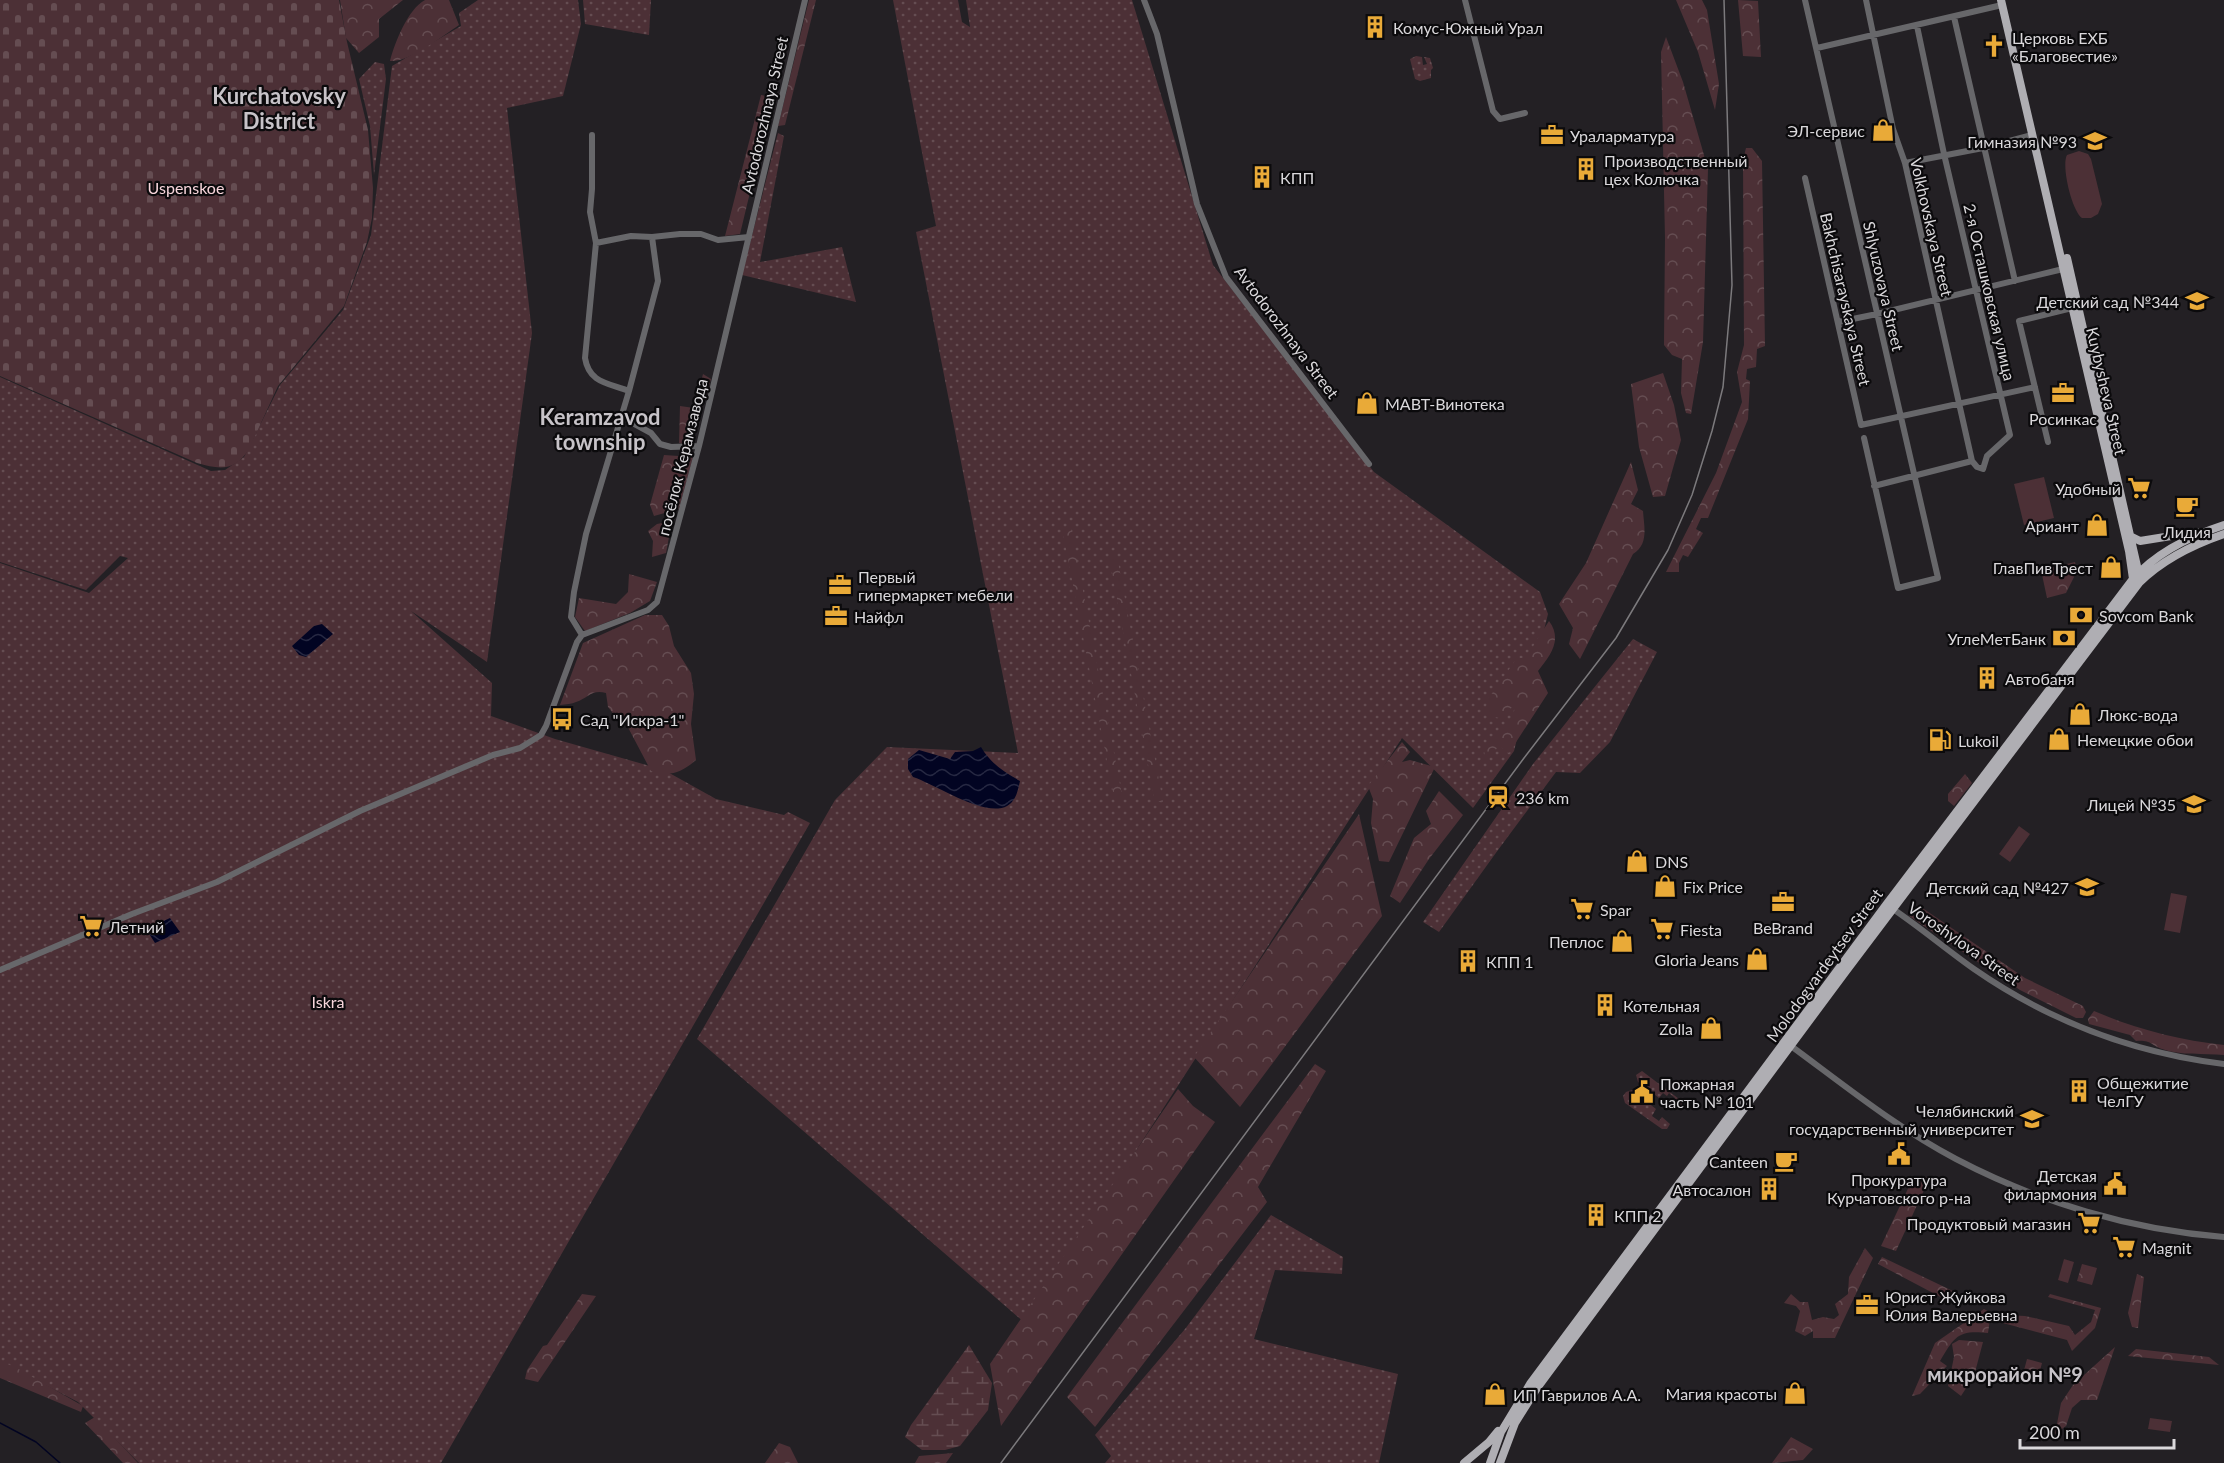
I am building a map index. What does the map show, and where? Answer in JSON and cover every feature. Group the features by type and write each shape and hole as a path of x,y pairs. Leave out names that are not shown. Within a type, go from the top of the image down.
{"main road":[{"name":"Kuybysheva Street","path":"2004,3 2137,578"},
{"name":"Kuybysheva Street","path":"2066,269 2072,308 2097,402"},
{"name":"Kuybysheva Street","path":"2110,457 2132,537 2137,578"},
{"name":"Molodogvardeytsev Street","path":"1490,1463 1495,1444 1506,1422 1530,1384 1700,1164 2137,578 2167,550 2205,531 2224,525"},
{"path":"2132,537 2140,541 2205,531"},
{"name":"Molodogvardeytsev Street","path":"2137,578 2148,574 2173,556 2224,534"},
{"name":"Molodogvardeytsev Street","path":"1500,1463 1507,1441 1525,1405 1645,1237"},
{"path":"1464,1463 1489,1442 1506,1422"}],"street":[{"name":"Avtodorozhnaya Street","path":"749,237 805,0"},
{"name":"Avtodorozhnaya Street","path":"1144,0 1157,34 1197,204 1226,278 1370,464"},
{"path":"1465,0 1493,111 1500,118 1525,114"},
{"name":"Shlyuzovaya Street","path":"1805,0 1938,578 1898,588 1874,486"},
{"name":"Volkhovskaya Street","path":"1866,0 1893,129 1905,163 1972,461"},
{"path":"1817,48 1917,26 2004,3"},
{"path":"1954,17 2015,281"},
{"name":"2-я Осташковская улица","path":"1917,26 1944,154 2010,435 1987,456 1983,469 1972,461"},
{"path":"1905,163 1983,148 2035,134"},
{"path":"592,135 590,212 596,243 585,358 587,369 593,378 629,391"},
{"name":"Bakhchisarayskaya Street","path":"1805,178 1861,425 1900,416"},
{"path":"596,243 630,236 701,234 718,240 749,237"},
{"path":"0,970 132,914 217,882 360,811 493,755 519,748 541,735 577,642 582,635 571,617 574,592 586,534 629,391 657,281 652,237"},
{"name":"посёлок Керамзавода","path":"582,635 648,610 657,602 699,446 749,237"},
{"path":"1838,322 1877,315 2066,269"},
{"path":"2048,442 2019,321 2072,308"},
{"path":"1900,416 2035,387"},
{"path":"620,416 651,433 660,444 671,447 699,446"},
{"path":"1864,438 1874,486 1972,461"},
{"name":"Voroshylova Street","path":"1890,907 1975,970 2053,1015 2135,1047 2224,1064"},
{"path":"1788,1044 1925,1141 2010,1184 2062,1204 2130,1223 2181,1233 2224,1237"}],"green space":[{"name":"Uspenskoe","path":"0,0 339,0 368,130 373,188 372,218 367,242 344,306 278,386 249,449 233,465 213,467 197,463 0,376"},
{"path":"340,0 403,0 379,19 379,37 359,53 346,38"},
{"path":"425,0 449,0 459,25 416,53 406,58 390,61 408,18"},
{"name":"Iskra","path":"478,0 578,0 581,24 563,96 507,108 532,333 487,662 411,611 492,683 491,716 555,739 664,770 716,799 784,815 788,812 810,823 441,1463 139,1463 78,1402 20,1372 0,1365 0,563 89,593 128,558 120,556 86,590 0,562 0,377 211,471 225,470 244,457 280,385 343,310 371,235 392,66 461,26 459,13"},
{"path":"583,0 651,0 649,35 585,24"},
{"path":"809,0 816,0 785,125 778,126"},
{"path":"893,0 958,0 962,22 970,27 966,0 1132,0 1213,265 1374,472 1540,592 1548,614 1514,751 1473,808 1402,738 1025,1323 697,1039 835,800 887,747 1018,753 916,232 936,226"},
{"path":"1676,0 1702,0 1707,10 1719,84 1715,110 1698,52"},
{"path":"1738,0 1758,1 1761,57 1743,56"},
{"path":"1666,37 1683,82 1708,169 1703,342 1691,414 1686,413 1681,393 1682,359 1672,355 1664,345 1665,238 1661,52"},
{"path":"1416,56 1422,57 1423,65 1427,64 1424,57 1430,58 1433,68 1431,78 1420,81 1415,79 1410,59"},
{"path":"375,62 384,64 386,79 374,175 370,126 359,79"},
{"path":"761,95 773,97 740,234 725,236"},
{"path":"778,133 784,136 760,262 842,247 856,302 742,275"},
{"path":"1746,148 1752,148 1762,161 1765,346 1757,349 1756,367 1747,369 1746,379 1750,381 1748,419 1708,518 1701,518 1696,529 1703,533 1688,557 1683,555 1679,563 1679,572 1666,572 1716,473 1742,402 1737,372 1744,345 1743,160"},
{"path":"2079,151 2088,154 2091,159 2102,204 2098,214 2091,218 2082,218 2078,214 2066,178 2067,155"},
{"path":"1663,373 1674,405 1681,440 1665,496 1653,497 1639,447 1631,384"},
{"path":"703,374 711,379 694,434 685,444 679,443 680,406 694,408"},
{"path":"664,455 693,457 679,509 654,516 650,505"},
{"path":"1631,462 1638,490 1631,504 1643,511 1643,540 1633,554 1580,659 1569,644 1573,628 1559,604 1586,563"},
{"path":"2044,477 2054,518 2024,525 2014,484"},
{"path":"672,521 666,553 652,557 653,541 648,531 657,524"},
{"path":"1071,528 1123,800 1115,802 1063,533"},
{"path":"1109,556 1117,556 1163,802 1155,802"},
{"path":"2075,562 2077,571 2066,593 2047,598 2041,570"},
{"path":"629,574 657,582 650,601 630,613 585,631 575,617 579,598 616,604 628,592"},
{"path":"645,615 662,615 669,626 674,646 691,673 694,694 691,724 696,760 680,771 670,774 651,771 622,716 615,716 608,707 606,693 594,693 574,703 560,705 583,643"},
{"path":"1549,621 1553,628 1555,641 1550,654 1538,671 1548,693 1509,753 1499,746 1492,754 1485,756 1483,746 1508,725 1515,706 1499,718 1491,716 1486,708 1488,699 1517,658 1527,658"},
{"path":"1633,639 1657,652 1610,742 1580,773 1556,772 1439,932 1423,922 1533,764"},
{"path":"1402,742 1410,752 1402,762 1410,760 1435,767 1389,862 1379,861 1371,823 1373,799 1368,786"},
{"path":"1965,774 1972,783 1954,806 1948,801 1948,794"},
{"path":"1439,791 1463,815 1429,859 1400,903 1390,896 1414,838 1431,824 1426,811"},
{"path":"1359,814 1382,916 1240,1107 1194,1057"},
{"path":"2019,826 2030,834 2010,862 1999,854"},
{"path":"2171,893 2187,896 2180,933 2164,930"},
{"path":"1918,905 2025,978 2083,1006 2086,1012 2083,1018 2076,1018 2020,990 1909,916"},
{"path":"2094,1011 2158,1033 2224,1045 2224,1055 2177,1053 2148,1042 2136,1041 2130,1035 2089,1024 2088,1019"},
{"path":"1315,1064 1326,1071 1258,1187 1267,1202 1095,1427 1067,1397"},
{"path":"1642,1071 1683,1102 1681,1109 1673,1102 1675,1098 1669,1093 1667,1096 1663,1093 1659,1098 1638,1082 1636,1075"},
{"path":"1178,1089 1193,1106 1215,1122 1001,1426 990,1364"},
{"path":"1632,1090 1656,1109 1652,1116 1659,1121 1662,1117 1670,1124 1667,1129 1662,1129 1625,1103 1623,1096"},
{"path":"1930,1177 1896,1251 1881,1246 1913,1178"},
{"path":"1271,1215 1343,1257 1342,1274 1275,1270 1254,1339 1398,1374 1379,1463 1105,1463 1111,1456 1095,1435 1185,1329"},
{"path":"1865,1248 1873,1258 1835,1338 1813,1338 1813,1331 1805,1336 1795,1331 1800,1311 1796,1306 1784,1303 1791,1294 1800,1302 1808,1302 1812,1320 1823,1317 1834,1319 1839,1315 1835,1304 1848,1294 1849,1277"},
{"path":"1882,1257 1959,1294 1950,1302 1878,1264"},
{"path":"2064,1259 2074,1262 2068,1283 2058,1280"},
{"path":"2082,1264 2097,1268 2092,1285 2077,1281"},
{"path":"2137,1274 2144,1277 2138,1328 2132,1327 2128,1313"},
{"path":"582,1294 596,1296 538,1382 525,1379 527,1370 543,1346 547,1345"},
{"path":"2050,1294 2101,1308 2095,1328 2072,1351 2067,1340 1999,1322 2003,1315 2025,1316 2069,1326 2075,1335 2091,1322 2095,1310 2048,1297"},
{"path":"1984,1309 1991,1313 1988,1333 1978,1332 1958,1336 1940,1361 1947,1366 1920,1394 1912,1396 1935,1343"},
{"path":"1959,1340 1983,1342 1974,1376 1961,1396 1948,1386 1954,1357 1952,1344"},
{"path":"969,1345 992,1383 988,1410 960,1446 945,1450 922,1450 905,1437 911,1425"},
{"path":"2115,1347 2097,1400 2081,1400 2072,1408 2066,1426 2055,1434 2061,1403 2073,1385"},
{"path":"2136,1349 2209,1357 2219,1365 2128,1356"},
{"path":"2027,1359 2042,1363 2038,1378 2023,1374"},
{"path":"0,1361 15,1367 83,1406 81,1412 0,1378"},
{"path":"95,1417 138,1463 123,1463 85,1423"},
{"path":"2150,1418 2172,1421 2170,1432 2148,1429"},
{"path":"1791,1437 1813,1449 1803,1460 1772,1463"},
{"path":"779,1443 790,1447 798,1463 765,1463"},
{"path":"953,1453 946,1463 915,1463 919,1456"}],"water":[{"path":"322,624 333,634 306,657 299,655 292,646 314,626"},
{"path":"981,747 998,767 1020,781 1015,798 1007,806 986,808 973,804 913,777 908,769 908,759 919,750 950,759 955,752 973,751"},
{"path":"170,918 180,932 155,943 146,929"}],"waterway":[{"path":"0,1423 36,1442 60,1463"}],"railway":[{"path":"1001,1463 1524,758 1616,638 1668,550 1692,495 1723,387 1732,285 1724,0"}],"place":[{"name":"Комус-Южный Урал","path":"1375,27"},
{"name":"Церковь ЕХБ «Благовестие»","path":"1994,46"},
{"name":"ЭЛ-сервис","path":"1883,130"},
{"name":"Ураларматура","path":"1552,135"},
{"name":"Гимназия №93","path":"2095,141"},
{"name":"Производственный цех Колючка","path":"1586,169"},
{"name":"КПП","path":"1262,177"},
{"name":"Детский сад №344","path":"2197,301"},
{"name":"Росинкас","path":"2063,393"},
{"name":"МАВТ-Винотека","path":"1367,403"},
{"name":"Удобный","path":"2139,488"},
{"name":"Лидия","path":"2187,506"},
{"name":"Ариант","path":"2097,525"},
{"name":"ГлавПивТрест","path":"2111,567"},
{"name":"Первый гипермаркет мебели","path":"840,585"},
{"name":"Sovcom Bank","path":"2081,615"},
{"name":"Найфл","path":"836,616"},
{"name":"УглеМетБанк","path":"2064,638"},
{"name":"Автобаня","path":"1987,678"},
{"name":"Люкс-вода","path":"2080,714"},
{"name":"Сад \"Искра-1\"","path":"562,719"},
{"name":"Немецкие обои","path":"2059,739"},
{"name":"Lukoil","path":"1940,740"},
{"name":"236 km","path":"1498,797"},
{"name":"Лицей №35","path":"2194,804"},
{"name":"DNS","path":"1637,861"},
{"name":"Fix Price","path":"1665,886"},
{"name":"Детский сад №427","path":"2087,887"},
{"name":"BeBrand","path":"1783,902"},
{"name":"Spar","path":"1582,909"},
{"name":"Летний","path":"91,926"},
{"name":"Fiesta","path":"1662,929"},
{"name":"Пеплос","path":"1622,941"},
{"name":"Gloria Jeans","path":"1757,959"},
{"name":"КПП 1","path":"1468,961"},
{"name":"Котельная","path":"1605,1005"},
{"name":"Zolla","path":"1711,1028"},
{"name":"Общежитие ЧелГУ","path":"2079,1091"},
{"name":"Пожарная часть № 101","path":"1642,1092"},
{"name":"Челябинский государственный университет","path":"2032,1119"},
{"name":"Прокуратура Курчатовского р-на","path":"1899,1154"},
{"name":"Canteen","path":"1786,1161"},
{"name":"Детская филармония","path":"2115,1184"},
{"name":"Автосалон","path":"1769,1189"},
{"name":"КПП 2","path":"1596,1215"},
{"name":"Продуктовый магазин","path":"2089,1223"},
{"name":"Magnit","path":"2124,1247"},
{"name":"Юрист Жуйкова Юлия Валерьевна","path":"1867,1305"},
{"name":"Магия красоты","path":"1795,1393"},
{"name":"ИП Гаврилов А.А.","path":"1495,1394"}],"district":[{"name":"Kurchatovsky District","path":"279,108"},
{"name":"Keramzavod township","path":"600,428"},
{"name":"микрорайон №9","path":"2005,1374"}]}
